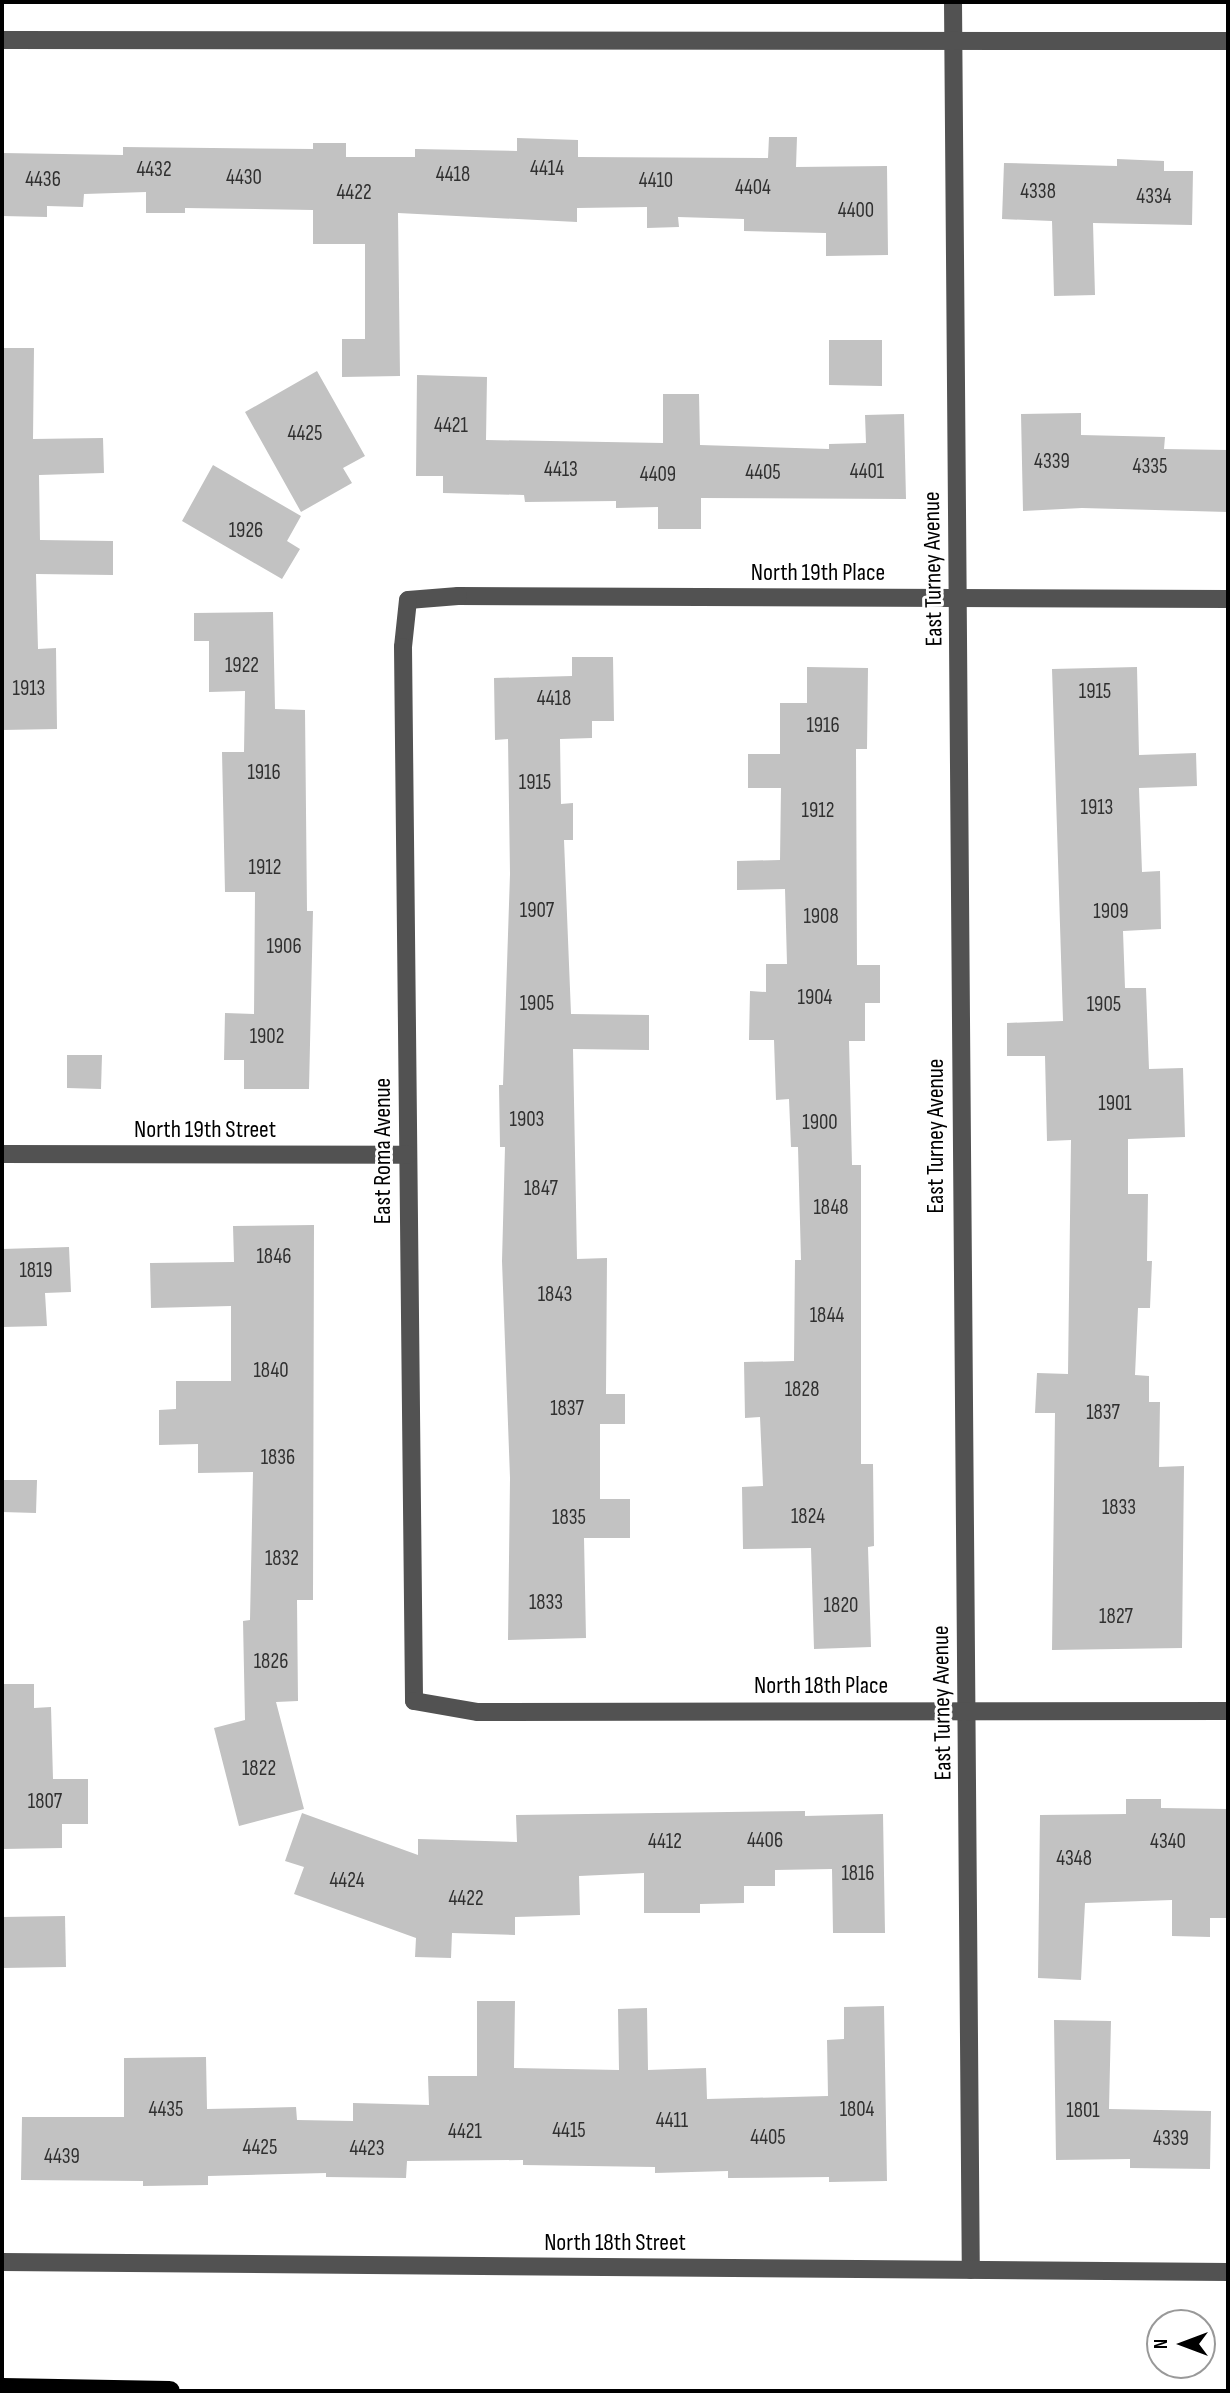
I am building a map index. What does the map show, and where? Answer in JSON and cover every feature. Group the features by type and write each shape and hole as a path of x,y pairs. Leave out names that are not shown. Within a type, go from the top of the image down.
{"highway":[{"path":"2,2388 169,2391"}],"street":[{"name":"East Turney Avenue","path":"953,2 971,2270"},
{"path":"2,40 1228,41"},
{"name":"North 19th Place","path":"408,600 458,596 1228,599"},
{"name":"East Roma Avenue","path":"408,600 403,648 414,1701"},
{"name":"North 19th Street","path":"2,1154 408,1155"},
{"name":"North 18th Place","path":"414,1701 478,1712 1228,1711"},
{"name":"North 18th Street","path":"2,2262 1228,2272"}],"building":[{"path":"769,137 797,137 796,167 887,166 888,255 826,256 826,233 744,231 744,219 678,217 679,227 647,228 647,207 577,208 577,222 398,213 400,376 342,377 342,339 365,339 365,244 313,244 313,210 185,208 185,213 146,213 146,192 84,194 83,207 47,206 47,217 2,216 2,153 123,155 123,147 313,149 313,143 346,143 346,157 415,157 415,149 517,151 517,138 578,140 578,157 768,158"},
{"path":"1117,159 1164,161 1164,171 1193,171 1192,225 1093,223 1095,295 1054,296 1052,221 1002,219 1004,163 1117,166"},
{"path":"829,340 882,340 882,386 829,385"},
{"path":"3,348 34,348 33,439 103,438 104,473 39,475 40,540 113,541 113,575 36,574 38,649 56,648 57,729 2,730"},
{"path":"317,371 365,456 343,468 352,483 301,512 245,412"},
{"path":"417,375 487,377 486,440 663,443 663,394 699,394 700,445 829,449 829,444 866,443 865,415 904,414 906,499 701,498 701,529 658,529 658,507 616,508 616,501 525,502 524,495 443,493 443,476 416,476"},
{"path":"1081,413 1081,435 1165,437 1164,449 1228,450 1228,512 1082,508 1023,511 1021,414"},
{"path":"213,465 301,516 287,541 300,549 282,579 182,521"},
{"path":"273,612 275,709 305,710 307,911 313,911 309,1089 244,1089 244,1060 224,1060 225,1013 254,1014 255,892 225,892 222,752 244,752 245,691 209,692 209,641 194,641 194,613"},
{"path":"572,657 613,657 614,721 592,721 592,738 560,739 561,804 573,803 573,840 564,840 571,1014 649,1015 649,1050 573,1049 577,1259 607,1258 606,1394 625,1394 625,1424 600,1424 600,1499 630,1499 630,1538 584,1538 586,1638 508,1640 510,1478 502,1261 505,1147 500,1147 499,1085 503,1085 510,874 508,739 495,740 494,678 572,676"},
{"path":"807,667 868,668 867,749 856,749 857,965 880,965 880,1003 865,1003 865,1041 849,1041 852,1165 861,1165 861,1464 873,1464 874,1546 868,1547 871,1647 814,1649 811,1548 743,1549 742,1487 763,1486 760,1417 745,1418 744,1362 794,1361 795,1260 801,1260 798,1147 791,1147 789,1099 776,1100 774,1040 749,1040 750,991 766,992 766,964 787,964 785,889 737,890 737,861 780,860 781,788 748,788 748,754 780,754 780,703 807,703"},
{"path":"1137,667 1139,755 1196,753 1197,786 1139,788 1142,872 1160,871 1161,929 1123,931 1125,988 1146,988 1149,1069 1183,1068 1185,1137 1128,1139 1128,1194 1148,1194 1147,1261 1152,1261 1150,1308 1138,1308 1135,1375 1149,1376 1149,1402 1160,1402 1159,1467 1184,1466 1182,1648 1052,1650 1055,1413 1035,1413 1037,1373 1068,1374 1071,1140 1047,1141 1045,1056 1007,1056 1007,1023 1063,1021 1052,669"},
{"path":"67,1055 102,1055 101,1089 67,1088"},
{"path":"314,1225 313,1600 297,1600 298,1701 276,1702 304,1809 239,1826 214,1728 245,1720 243,1621 250,1620 253,1472 198,1473 198,1444 159,1445 159,1410 176,1409 176,1381 231,1381 231,1306 151,1308 150,1263 234,1262 233,1226"},
{"path":"69,1247 71,1292 45,1293 47,1326 2,1327 2,1249"},
{"path":"2,1480 37,1480 36,1513 2,1512"},
{"path":"2,1684 34,1684 34,1708 51,1707 53,1779 88,1779 88,1824 62,1824 62,1848 2,1849"},
{"path":"1126,1799 1161,1799 1161,1808 1228,1809 1228,1918 1210,1918 1210,1937 1172,1936 1172,1900 1085,1903 1081,1980 1038,1978 1040,1815 1126,1814"},
{"path":"805,1811 805,1816 883,1814 885,1933 833,1933 832,1869 775,1870 775,1886 744,1886 744,1903 700,1904 700,1913 644,1913 644,1873 579,1876 580,1915 515,1917 515,1935 452,1933 451,1958 415,1957 416,1938 294,1894 304,1867 285,1861 302,1813 418,1855 418,1839 517,1842 516,1815"},
{"path":"65,1916 66,1967 2,1968 2,1917"},
{"path":"477,2001 515,2001 514,2068 619,2070 618,2009 647,2008 648,2070 706,2068 707,2099 828,2096 827,2040 844,2039 844,2007 884,2006 887,2181 829,2182 829,2177 728,2178 728,2171 655,2173 655,2167 523,2165 523,2160 407,2161 406,2178 326,2177 326,2173 208,2176 208,2185 143,2186 143,2181 21,2180 22,2117 124,2117 124,2058 206,2057 207,2109 296,2107 297,2120 353,2121 353,2103 429,2105 428,2076 477,2076"},
{"path":"1054,2020 1111,2021 1109,2109 1211,2111 1210,2169 1130,2168 1130,2159 1056,2160"}]}
